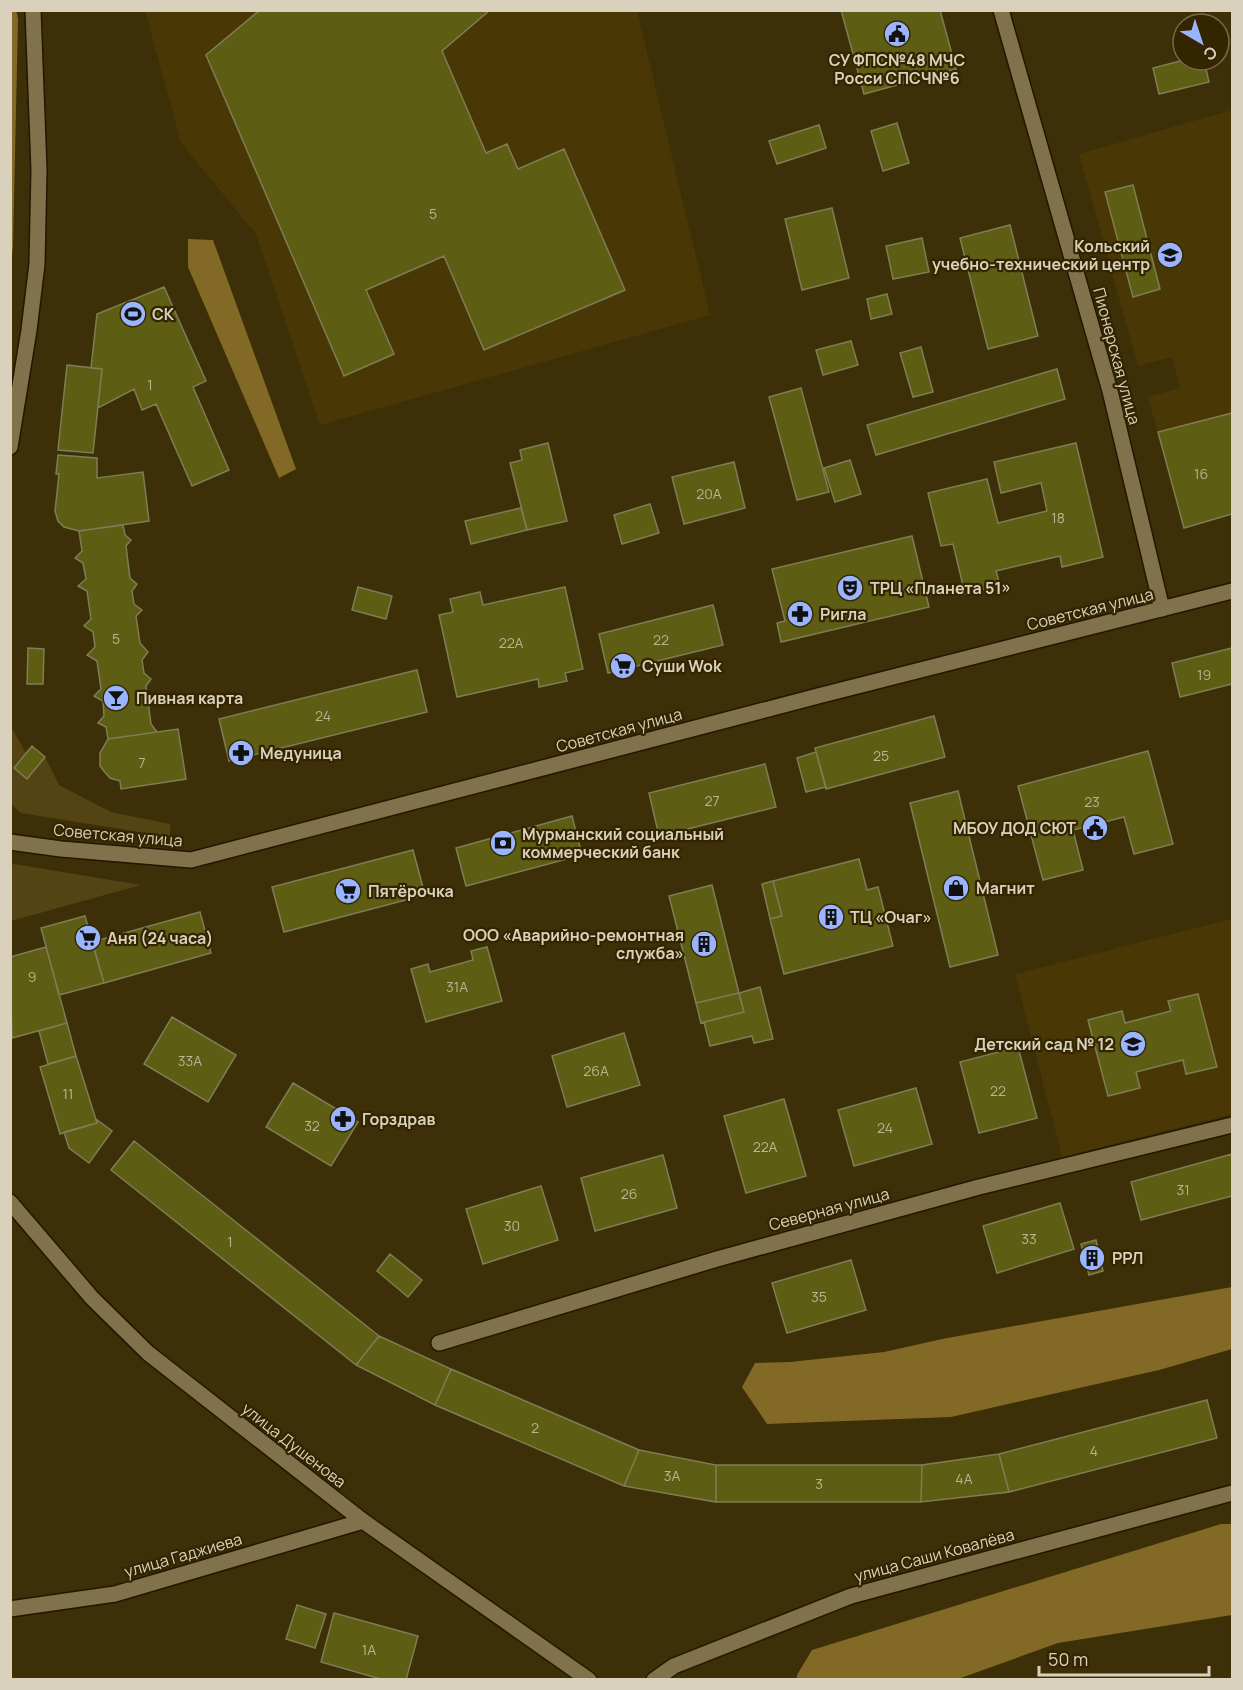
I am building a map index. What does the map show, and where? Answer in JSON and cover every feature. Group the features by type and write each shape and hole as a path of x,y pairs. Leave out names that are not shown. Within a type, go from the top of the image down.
{"street":[{"path":"10,447 37,264 39,170 33,10"},
{"name":"Пионерская улица","path":"1001,10 1110,391 1162,609"},
{"name":"Советская улица","path":"10,842 191,860 1233,591"},
{"name":"Северная улица","path":"439,1343 717,1259 979,1186 1233,1125"},
{"name":"улица Душенова","path":"10,1202 92,1298 148,1353 363,1521 589,1680"},
{"name":"улица Саши Ковалёва","path":"654,1680 674,1666 851,1596 1233,1493"},
{"name":"улица Гаджиева","path":"10,1609 115,1594 363,1521"}],"shaded area":[{"path":"16,10 18,19 11,266 10,11"},
{"path":"145,11 637,11 710,315 320,425 256,234 181,143"},
{"name":"Кольский учебно-технический центр","path":"1232,110 1232,514 1184,528 1148,397 1180,388 1172,357 1138,366 1079,154"},
{"path":"188,239 213,240 296,469 279,478 188,267"},
{"path":"10,725 26,753 14,768 27,779 45,757 59,785 111,812 170,824 170,837 21,813 11,804"},
{"path":"14,864 141,885 11,921 11,866"},
{"name":"Детский сад № 12","path":"1232,919 1232,1114 1062,1157 1015,974"},
{"path":"1232,1287 1232,1349 1159,1370 951,1417 767,1424 742,1387 755,1363 790,1362 884,1352 942,1339"},
{"path":"1221,1524 1232,1524 1232,1615 1058,1643 958,1679 797,1679 797,1675 812,1650"}],"building":[{"path":"260,10 490,10 442,51 486,153 507,144 518,169 564,149 625,290 484,350 444,256 366,290 394,354 344,376 206,55"},
{"name":"СУ ФПС№48 МЧС Росси СПСЧ№6","path":"841,10 940,10 956,69 864,94"},
{"path":"1171,63 1171,72 1207,72 1209,82 1159,94 1153,68"},
{"path":"897,123 909,163 883,171 871,131"},
{"path":"819,125 826,148 777,164 769,141"},
{"path":"1133,185 1160,289 1133,297 1105,192"},
{"path":"832,208 849,278 802,290 785,219"},
{"path":"1010,225 1038,336 988,349 960,238"},
{"path":"922,238 929,272 893,279 886,246"},
{"path":"164,287 206,381 193,387 229,470 192,486 156,404 142,410 134,389 98,408 102,369 91,368 97,314"},
{"path":"887,294 892,314 871,319 867,299"},
{"path":"851,341 858,365 823,375 816,350"},
{"path":"921,347 933,392 913,397 900,353"},
{"path":"67,365 102,369 93,453 58,450"},
{"path":"1057,369 1065,399 876,455 867,425"},
{"path":"801,388 829,492 797,500 769,397"},
{"path":"1232,413 1232,514 1184,528 1158,432"},
{"path":"548,443 567,521 527,530 510,463 522,460 520,450"},
{"path":"1076,443 1103,557 1062,567 1060,556 996,571 1000,585 965,594 953,544 941,546 928,493 987,479 998,523 1047,511 1041,483 1001,493 994,462"},
{"path":"58,455 97,458 97,478 143,472 149,521 79,531 64,527 58,521 55,511 59,474 56,474"},
{"path":"850,460 861,494 835,502 824,468"},
{"path":"734,462 745,508 684,524 672,477"},
{"path":"650,504 659,533 622,544 614,515"},
{"path":"521,508 527,530 471,544 465,521"},
{"path":"123,525 125,535 131,540 126,546 130,578 137,584 132,591 134,604 142,610 136,616 140,643 148,652 142,660 144,673 151,679 146,686 151,724 157,732 108,739 106,727 98,723 104,716 103,701 94,696 101,689 97,661 87,655 95,647 93,632 84,626 91,619 87,591 78,586 86,579 83,563 75,558 82,551 79,531"},
{"name":"ТРЦ «Планета 51»","path":"912,536 929,607 781,642 777,623 785,621 772,569"},
{"path":"358,587 392,596 386,619 352,610"},
{"path":"565,587 583,669 565,673 567,681 539,687 538,679 457,697 439,615 453,612 450,599 480,592 483,605"},
{"path":"713,605 723,645 608,673 599,634"},
{"path":"28,648 44,649 43,684 27,684"},
{"path":"1232,648 1232,684 1180,697 1172,663"},
{"path":"417,670 427,712 229,761 219,719"},
{"path":"934,716 945,757 826,789 815,748"},
{"path":"178,729 186,779 121,789 120,781 110,778 100,766 100,753 108,739"},
{"path":"32,746 45,757 27,779 14,768"},
{"path":"1148,751 1173,844 1134,854 1124,817 1073,830 1083,870 1043,880 1018,786"},
{"path":"816,752 826,787 806,792 797,758"},
{"path":"765,764 776,807 659,836 649,793"},
{"name":"Магнит","path":"958,791 998,955 950,967 910,803"},
{"path":"572,816 582,855 466,886 456,848"},
{"name":"Пятёрочка","path":"413,850 425,895 284,932 272,887"},
{"name":"ТЦ «Очаг»","path":"859,859 867,890 878,887 893,946 784,974 770,919 782,916 773,881"},
{"path":"773,881 782,916 770,919 762,884"},
{"name":"ООО «Аварийно-ремонтная служба»","path":"712,885 739,993 696,1003 669,896"},
{"path":"200,912 211,953 104,983 92,942"},
{"path":"85,916 104,983 59,995 41,928"},
{"path":"46,947 67,1023 12,1038 10,957"},
{"path":"487,947 502,1001 426,1022 411,969 428,964 430,972 473,960 471,951"},
{"path":"760,987 773,1039 754,1043 752,1036 710,1046 704,1022 744,1012 739,993"},
{"path":"739,993 744,1012 701,1023 696,1003"},
{"path":"1198,994 1217,1067 1186,1074 1183,1060 1136,1072 1140,1088 1108,1096 1088,1020 1122,1011 1125,1023 1171,1011 1168,1001"},
{"path":"172,1017 236,1055 208,1102 144,1064"},
{"path":"67,1023 76,1056 48,1064 39,1031"},
{"path":"624,1033 640,1085 567,1107 552,1056"},
{"path":"1018,1047 1037,1118 979,1133 960,1062"},
{"path":"76,1056 97,1123 60,1134 40,1067"},
{"path":"293,1083 358,1122 331,1166 266,1127"},
{"path":"916,1088 932,1144 854,1166 838,1110"},
{"path":"784,1099 806,1176 746,1193 724,1116"},
{"path":"96,1119 112,1131 89,1163 69,1148 64,1132 97,1123"},
{"path":"134,1141 379,1336 356,1365 111,1170"},
{"path":"1232,1154 1232,1196 1141,1220 1131,1182"},
{"path":"663,1155 677,1208 595,1231 581,1178"},
{"path":"541,1186 558,1240 483,1264 466,1209"},
{"path":"1060,1203 1074,1249 997,1273 983,1226"},
{"name":"РРЛ","path":"1096,1240 1103,1271 1089,1275 1081,1244"},
{"path":"390,1254 422,1280 408,1297 377,1271"},
{"path":"851,1260 866,1310 787,1333 772,1283"},
{"path":"379,1336 451,1369 435,1405 356,1365"},
{"path":"451,1369 639,1450 624,1486 435,1405"},
{"path":"1207,1400 1217,1438 1009,1492 999,1454"},
{"path":"639,1450 716,1465 716,1502 624,1486"},
{"path":"999,1454 1009,1492 921,1502 922,1465"},
{"path":"716,1465 922,1465 921,1502 716,1502"},
{"path":"297,1605 326,1614 315,1648 286,1639"},
{"path":"334,1613 418,1636 406,1680 384,1680 321,1662"}],"place":[{"name":"СУ ФПС№48 МЧС Росси СПСЧ№6","path":"897,34"},
{"name":"Кольский учебно-технический центр","path":"1170,255"},
{"name":"СК","path":"133,314"},
{"name":"ТРЦ «Планета 51»","path":"850,588"},
{"name":"Ригла","path":"800,614"},
{"name":"Суши Wok","path":"623,666"},
{"name":"Пивная карта","path":"116,698"},
{"name":"Медуница","path":"241,753"},
{"name":"МБОУ ДОД СЮТ","path":"1095,828"},
{"name":"Мурманский социальный коммерческий банк","path":"503,843"},
{"name":"Магнит","path":"956,888"},
{"name":"Пятёрочка","path":"348,891"},
{"name":"ТЦ «Очаг»","path":"831,917"},
{"name":"Аня (24 часа)","path":"88,938"},
{"name":"ООО «Аварийно-ремонтная служба»","path":"704,944"},
{"name":"Детский сад № 12","path":"1133,1044"},
{"name":"Горздрав","path":"343,1119"},
{"name":"РРЛ","path":"1092,1258"}]}
